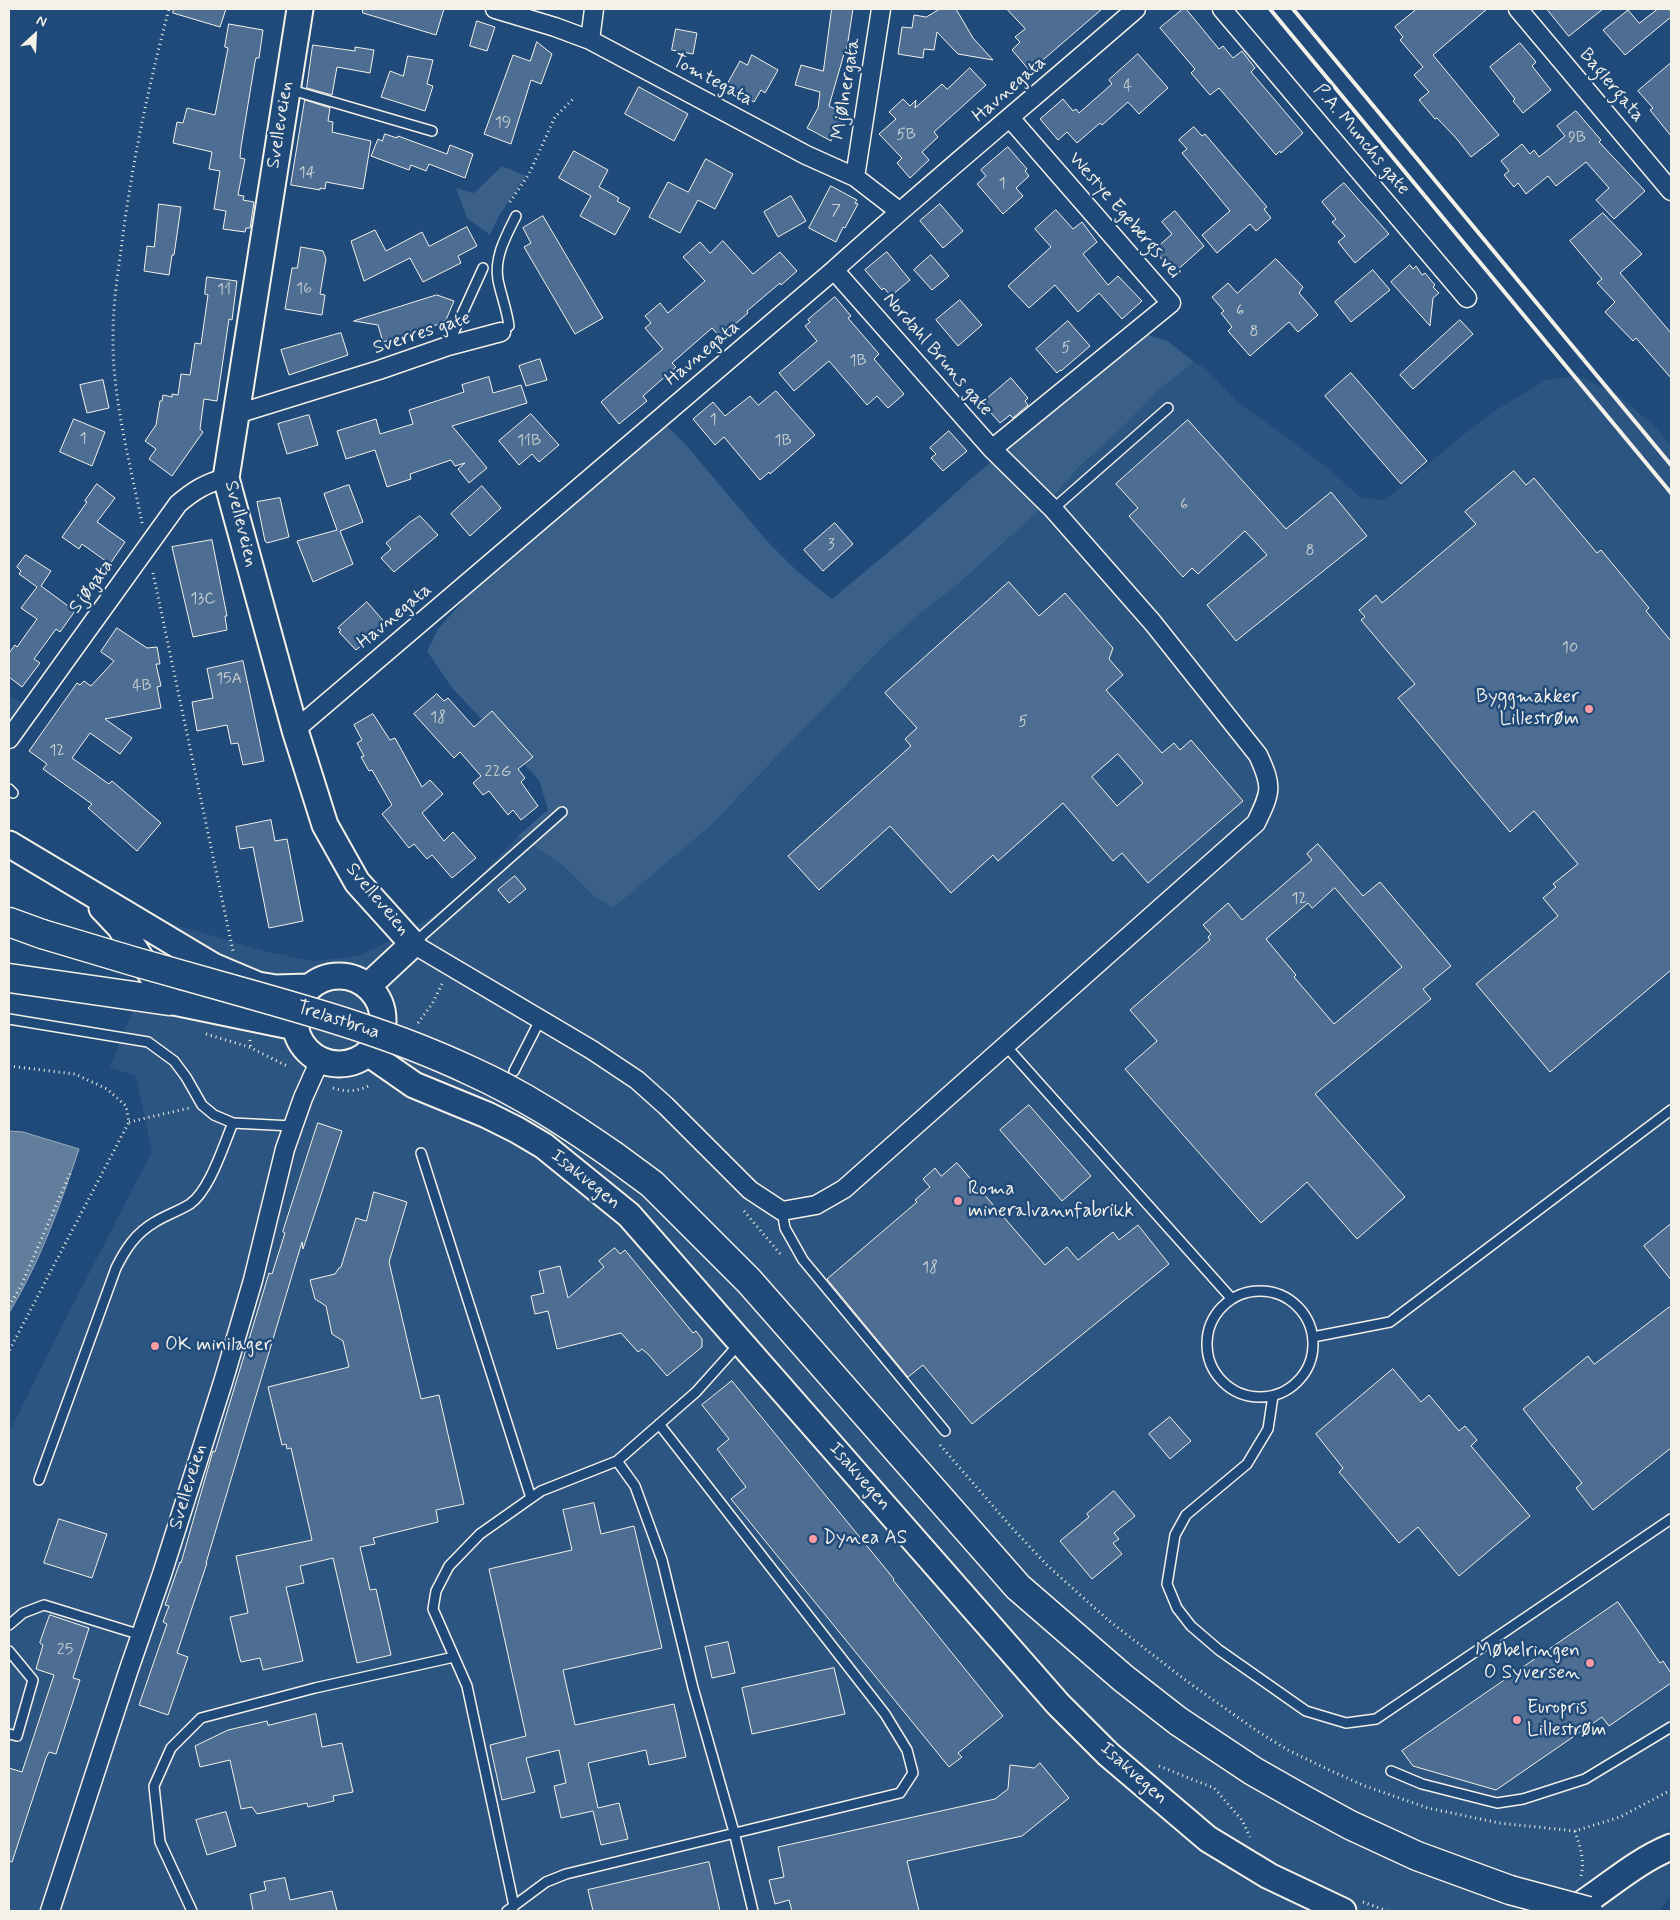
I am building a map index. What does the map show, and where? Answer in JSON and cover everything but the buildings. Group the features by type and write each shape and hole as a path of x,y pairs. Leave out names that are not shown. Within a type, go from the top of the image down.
{"highway":[{"name":"Trelastbrua","path":"9,922 115,957 307,1010 422,1050 471,1070 520,1095 555,1116 652,1184 749,1281 1018,1587 1123,1678 1178,1720 1253,1771 1350,1825 1417,1856 1510,1890 1588,1911"},
{"path":"9,978 169,1001"}],"street":[{"name":"Svelleveien","path":"300,9 226,478 295,730 325,825 340,856 357,882 413,944 368,986"},
{"name":"Tomtegata","path":"495,9 555,27 590,40 806,155 856,177 899,211"},
{"path":"590,40 594,9"},
{"name":"Mjølnergata","path":"856,177 881,9"},
{"name":"Havnegata","path":"295,730 834,270 899,211 1136,9"},
{"name":"P.A. Munchs gate","path":"1222,9 1468,298"},
{"name":"Baglergata","path":"1523,10 1671,191"},
{"name":"Westye Egebergs vei","path":"992,449 1171,303 1010,118"},
{"name":"Nordahl Bruns gate","path":"782,1211 816,1205 844,1189 1256,823 1269,795 1268,776 1258,755 1153,623 1053,509 992,449 834,270"},
{"name":"Sverres gate","path":"237,414 379,370 448,346 501,332"},
{"name":"Sjøgata","path":"9,739 178,504 194,491 210,482 226,478"},
{"path":"9,844 213,966 235,977 258,985 276,988 308,987"},
{"path":"88,891 120,927 169,1001 295,1027"},
{"path":"413,944 592,1050 637,1080 666,1106 750,1190 782,1211"},
{"path":"340,975 354,978 368,986 374,992 383,1014 382,1030 376,1044 368,1053 355,1061 338,1064 320,1060 302,1045 294,1019 297,1003 308,987 320,978 340,975"},
{"name":"Isakvegen","path":"368,1053 414,1085 487,1115 518,1130 544,1146 629,1215 1058,1704 1108,1754 1208,1838 1317,1903 1343,1911"},
{"name":"Svelleveien","path":"50,1911 162,1574 223,1382 253,1280 292,1126 320,1060"},
{"path":"1571,1911 1593,1898 1634,1866 1671,1847"}],"lane":[{"path":"287,89 432,131"},
{"name":"Sverres gate","path":"501,332 509,326 497,268 501,248 516,216"},
{"path":"448,346 483,268"},
{"path":"1053,509 1168,408"},
{"path":"413,944 562,812"},
{"path":"9,1019 148,1042 174,1061 186,1077 202,1105 214,1114 233,1123 292,1126"},
{"path":"514,1071 540,1020"},
{"path":"1005,1045 1232,1299"},
{"path":"1313,1337 1390,1322 1671,1110"},
{"path":"40,1480 116,1268 126,1248 138,1234 155,1222 191,1204 214,1171 233,1123"},
{"path":"421,1153 531,1498"},
{"path":"782,1211 785,1228 803,1260 945,1431"},
{"path":"1257,1291 1283,1296 1294,1303 1310,1324 1313,1337 1310,1363 1304,1375 1295,1385 1273,1396 1256,1397 1229,1387 1214,1370 1207,1344 1209,1331 1214,1319 1222,1308 1232,1299 1257,1291"},
{"path":"659,1424 885,1714 907,1750 913,1773 900,1793 566,1874 546,1882 510,1909 467,1686 433,1609 436,1591 449,1566 480,1534 541,1491 617,1461 659,1424 696,1392 741,1342"},
{"path":"1273,1396 1268,1429 1247,1464 1186,1515 1175,1535 1167,1584 1177,1608 1191,1626 1219,1650 1306,1711 1346,1723 1376,1719 1671,1518"},
{"path":"617,1461 635,1486 662,1560 693,1688 734,1832 753,1911"},
{"path":"9,1626 23,1613 44,1606 141,1635"},
{"path":"9,1651 33,1680 17,1736 9,1734"},
{"path":"192,1911 160,1842 154,1786 171,1748 201,1718 315,1688 454,1657"},
{"path":"1391,1771 1422,1784 1497,1803 1523,1799 1585,1779 1671,1727"}],"path":[{"path":"506,210 529,174 556,117 573,99"},
{"path":"416,1026 432,1004 450,966"},
{"path":"204,1033 248,1047 289,1067"},
{"path":"9,1066 75,1074 107,1089 126,1106 129,1122 9,1350"},
{"path":"333,1088 342,1091 362,1089 370,1085"},
{"path":"129,1122 202,1105"},
{"path":"9,1306 21,1286 71,1171"},
{"path":"1151,1764 1168,1768 1214,1788 1242,1820 1251,1840"},
{"path":"1575,1831 1582,1850 1584,1865 1578,1880"}],"shaded area":[{"path":"502,166 526,176 499,216 490,235 467,218 456,188 474,193"},
{"path":"1146,334 1169,342 1194,362 1159,390 1123,427 1079,467 1054,496 1021,527 957,585 916,617 884,646 711,825 613,908 590,893 562,865 518,836 548,810 539,780 453,689 427,651 438,629 496,564 647,429 666,425 687,446 767,541 797,571 832,599 910,534 974,476"},
{"path":"1194,362 1205,368 1237,401 1328,468 1361,498 1385,500 1496,410 1546,380 1579,376 1618,395 1650,422 1671,445 1671,1824 1663,1844 1671,1872 1671,1895 1659,1911 9,1911 9,1433 152,1151 136,1076 110,1067 169,923 268,952 313,961 357,956 397,938 437,913 467,890 518,836 562,865 590,893 738,798 884,646 916,617 957,585 1021,527 1054,496 1079,467 1123,427 1159,390"},
{"path":"9,695 22,703 9,722"},
{"path":"9,1131 23,1132 79,1149 40,1254 9,1313"}],"railway":[{"path":"1270,9 1671,493"},
{"path":"1293,9 1671,465"}],"place":[{"name":"Byggmakker Lillestrøm","path":"1589,709"},
{"name":"Roma mineralvannfabrikk","path":"958,1201"},
{"name":"OK minilager","path":"155,1346"},
{"name":"Dynea AS","path":"813,1539"},
{"name":"Møbelringen O Syversen","path":"1590,1663"},
{"name":"Europris Lillestrøm","path":"1517,1720"}]}
